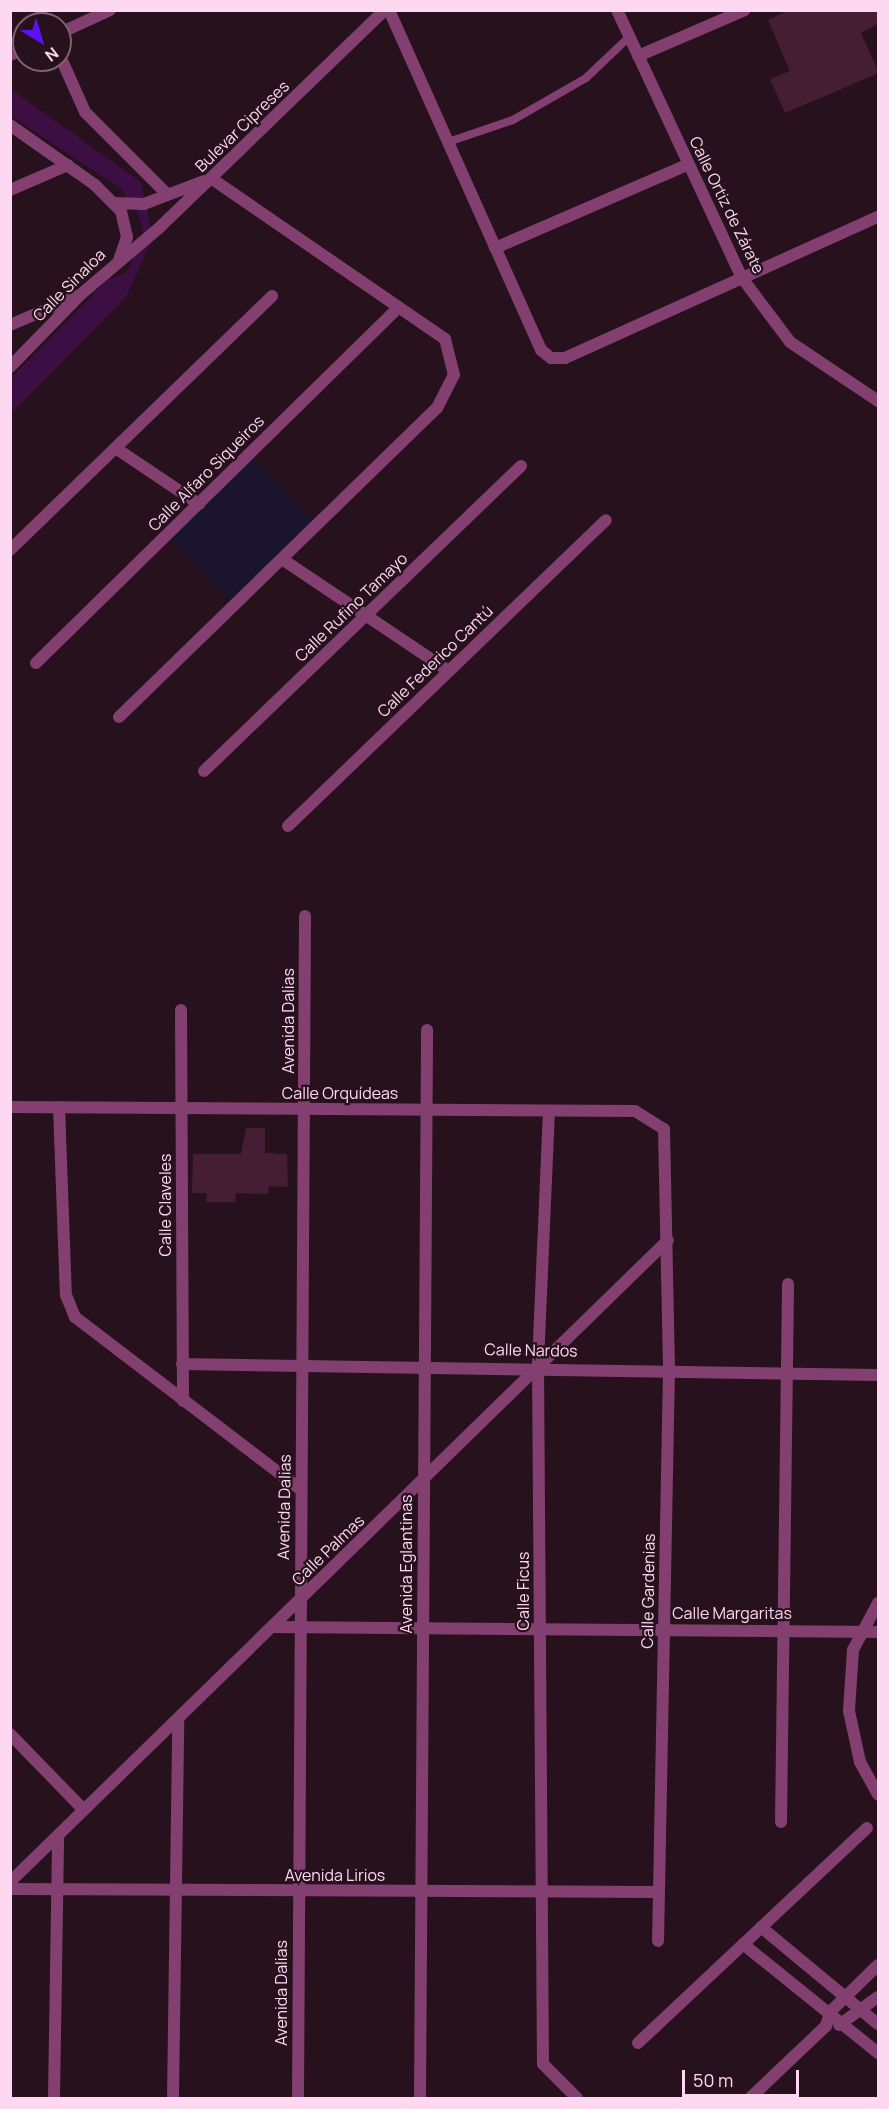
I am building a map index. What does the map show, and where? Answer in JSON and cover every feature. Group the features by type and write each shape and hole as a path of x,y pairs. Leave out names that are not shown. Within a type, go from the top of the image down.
{"street":[{"path":"72,27 110,10"},
{"path":"387,10 541,350 551,358 566,357 879,217"},
{"name":"Bulevar Cipreses","path":"119,261 159,228 387,10"},
{"name":"Calle Ortiz de Zárate","path":"616,10 742,278 790,342 879,401"},
{"path":"638,56 745,10"},
{"path":"67,72 85,112 168,195"},
{"name":"Calle Sinaloa","path":"10,125 68,165 114,203 127,237 119,261 80,295 10,367"},
{"path":"495,248 688,164"},
{"path":"10,190 68,165"},
{"path":"114,203 128,205 155,201 211,178 445,339 454,375 437,408 119,717"},
{"path":"10,326 80,295"},
{"path":"10,550 117,449 272,296"},
{"name":"Calle Alfaro Siqueiros","path":"36,663 399,307"},
{"path":"117,449 199,504"},
{"name":"Calle Rufino Tamayo","path":"204,771 520,466"},
{"name":"Calle Federico Cantú","path":"288,826 447,670 606,520"},
{"path":"282,559 447,670"},
{"name":"Avenida Dalias","path":"298,2098 305,916"},
{"name":"Calle Claveles","path":"181,1010 183,1401"},
{"name":"Avenida Eglantinas","path":"420,2098 427,1030"},
{"name":"Calle Orquídeas","path":"10,1107 635,1111 664,1129"},
{"path":"59,1107 66,1295 75,1317 301,1490"},
{"name":"Calle Ficus","path":"549,1111 538,1367 540,1892 545,2070 577,2098"},
{"name":"Calle Gardenias","path":"658,1941 669,1370 664,1129"},
{"name":"Calle Palmas","path":"10,1882 668,1240"},
{"path":"781,1822 786,1629 789,1284"},
{"name":"Calle Nardos","path":"183,1364 538,1367 879,1374"},
{"path":"879,1603 873,1632 853,1650 849,1711 860,1762 879,1794"},
{"name":"Calle Margaritas","path":"272,1627 786,1629 873,1632"},
{"path":"173,2098 178,1719"},
{"path":"11,1737 84,1810"},
{"path":"638,2043 867,1828"},
{"path":"54,2098 57,1836"},
{"name":"Avenida Lirios","path":"10,1889 659,1892"},
{"path":"761,1927 879,2024"},
{"path":"743,1944 879,2053"},
{"path":"750,2098 826,2026 830,2012 879,1965"},
{"path":"826,2026 845,2025 879,1997"}],"lane":[{"path":"448,142 513,120 586,78 629,37"}],"shaded area":[{"path":"11,89 141,182 153,238 126,297 11,414 11,378 107,280 127,272 144,237 139,216 120,188 11,116"},
{"path":"250,456 315,522 235,605 169,538"}],"building":[{"path":"789,10 879,10 879,23 861,33 879,73 785,113 770,79 790,71 768,20"},
{"path":"246,1128 265,1128 265,1153 287,1154 288,1187 269,1186 268,1194 236,1193 235,1202 206,1202 207,1193 192,1193 193,1154 241,1154"}]}
